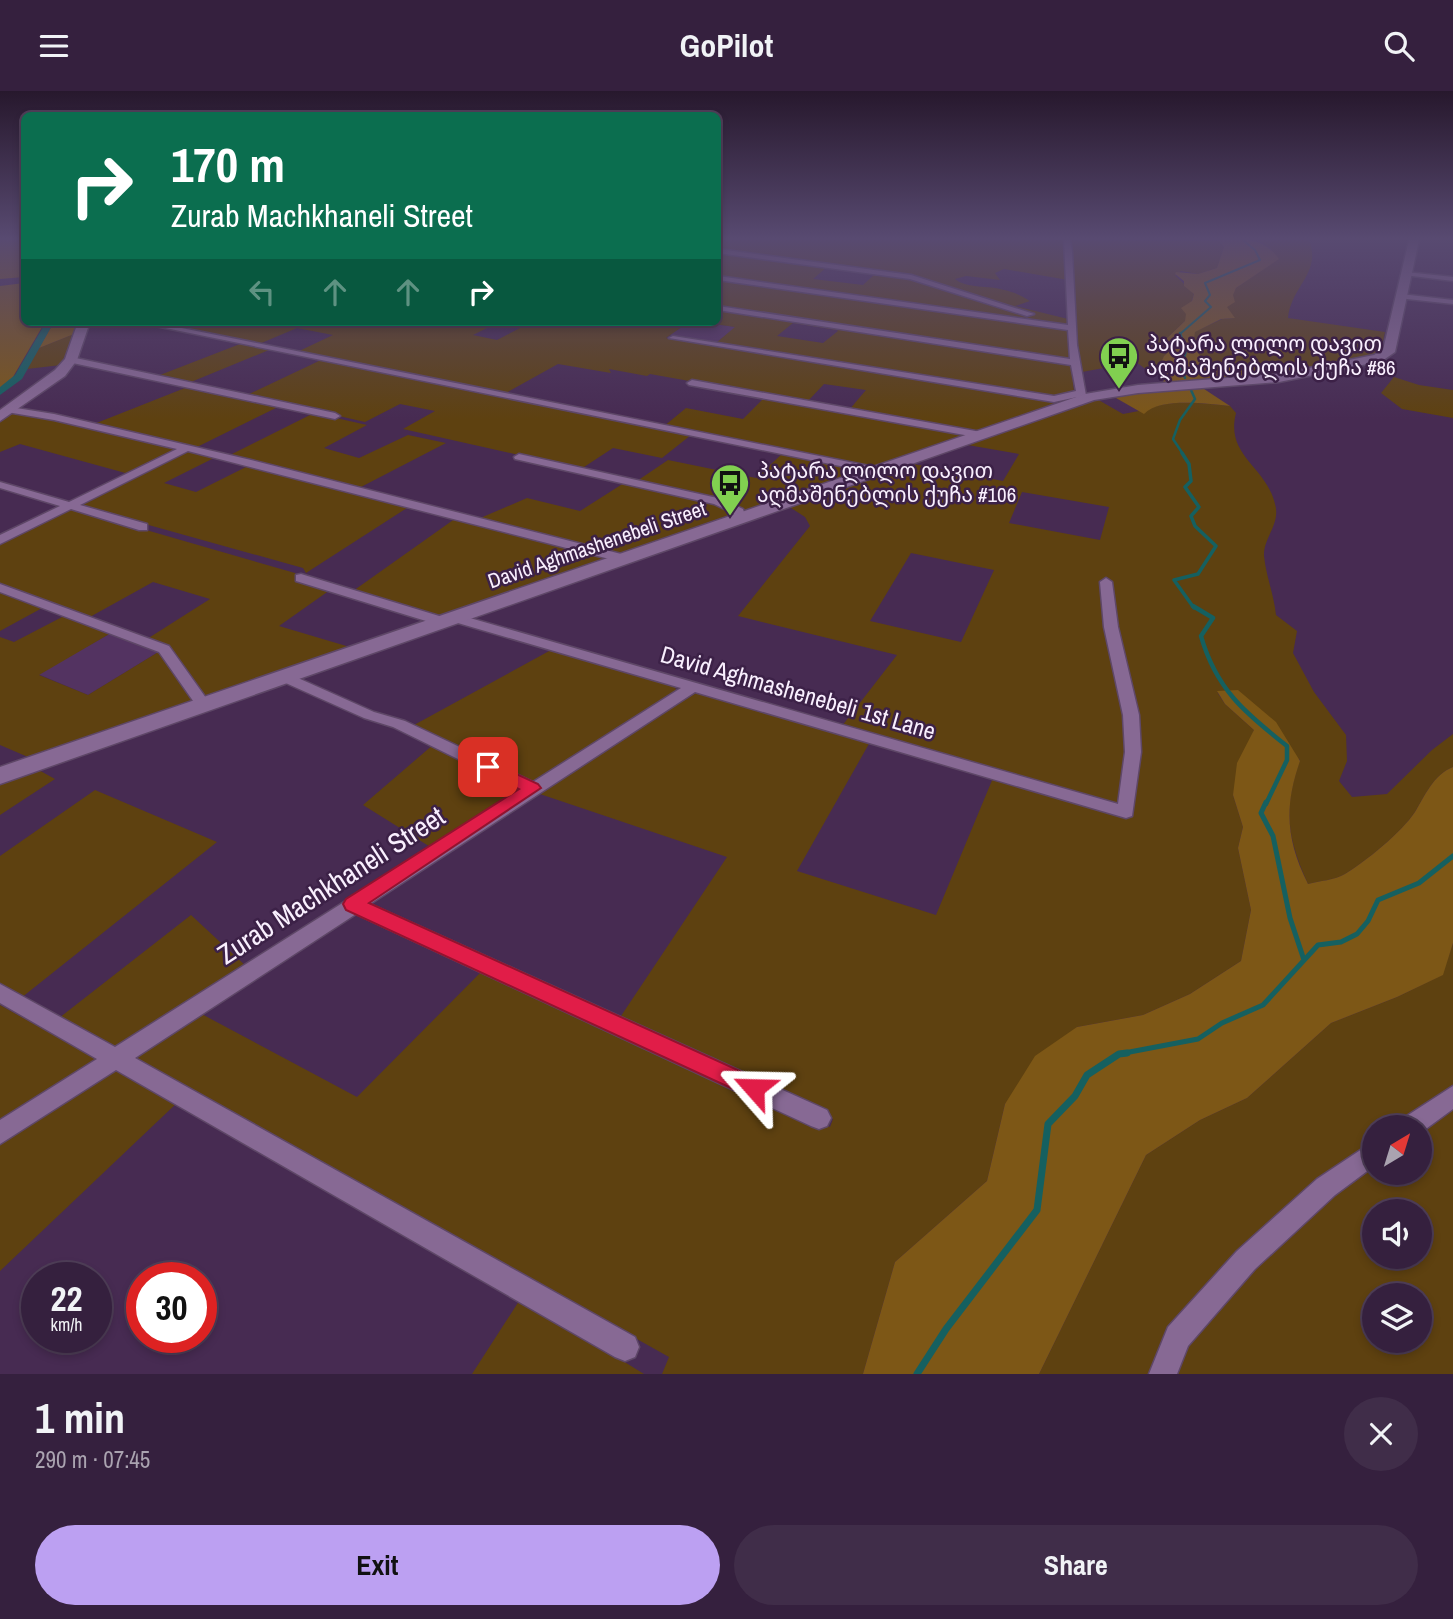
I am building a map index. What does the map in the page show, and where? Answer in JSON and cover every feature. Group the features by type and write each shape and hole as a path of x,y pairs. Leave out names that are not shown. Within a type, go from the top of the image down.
{"street":[{"path":"875,300 1069,327"},
{"path":"983,300 1069,327"},
{"path":"673,338 1054,399 1082,397 1076,379 1076,363 1069,327 1072,300"},
{"name":"David Aghmashenebeli Street","path":"0,776 879,471 1082,397 1139,388 1294,376 1378,358 1389,352 1400,300"},
{"path":"1435,300 1453,302"},
{"path":"721,308 1076,363"},
{"path":"5,413 44,387 71,361 83,326"},
{"path":"160,326 879,471"},
{"path":"71,361 335,416"},
{"path":"692,383 981,435"},
{"path":"5,413 54,417 187,448 625,559"},
{"path":"0,540 187,448"},
{"path":"519,457 718,501 739,511 740,519"},
{"path":"0,485 144,527"},
{"name":"David Aghmashenebeli 1st Lane","path":"301,578 693,687 1126,812 1133,752 1131,715 1111,628 1106,582"},
{"path":"0,588 164,649 204,705"},
{"path":"284,677 369,715 399,724 532,788"},
{"name":"Zurab Machkhaneli Street","path":"0,1133 532,788 693,687"},
{"path":"352,904 820,1118"},
{"path":"0,993 625,1347"},
{"path":"1427,1115 1453,1096"},
{"path":"1163,1374 1178,1338 1246,1260 1326,1187 1362,1162"}],"shaded area":[{"path":"0,300 21,300 21,326 43,326 10,382 0,389"},
{"path":"721,300 1028,300 1030,301 1015,306 1068,319 1074,393 1062,397 716,343 735,327 721,325","holes":["793,323 837,330 823,343 777,336"]},
{"path":"1073,300 1192,300 1185,321 1164,341 1171,350 1164,356 1159,367 1162,371 1151,373 1136,362 1082,372 1075,355"},
{"path":"1230,300 1293,300 1288,318 1385,332 1381,350 1345,365 1286,375 1248,373 1203,363 1193,344 1194,332 1222,319 1234,318 1226,307"},
{"path":"1234,300 1235,302 1227,307 1235,318 1221,319 1195,332 1193,344 1204,363 1274,375 1162,383 1167,376 1159,367 1164,356 1171,350 1163,342 1185,321 1186,314 1181,308 1192,301"},
{"path":"52,326 77,326 74,334 39,348"},
{"path":"170,326 491,326 473,335 497,340 524,326 683,326 666,338 1053,400 1071,399 976,433 849,410 866,390 824,384 807,402 650,374 647,376 609,369 611,373 558,364 504,394 297,352 333,335 297,328 259,344"},
{"path":"683,326 736,327 716,343 669,335"},
{"path":"74,334 61,365 27,369 39,348"},
{"path":"240,344 269,350 191,382 160,375"},
{"path":"321,360 691,435 662,458 613,448 581,469 403,429 435,411 400,404 365,422 247,395"},
{"path":"1394,377 1419,385 1453,390 1453,418 1402,409 1381,393"},
{"path":"190,386 280,406 195,448 94,424"},
{"path":"1201,387 1230,406 1172,403 1161,405 1144,414 1109,394"},
{"path":"765,397 965,436 873,468 663,427 686,408 743,419"},
{"path":"1095,398 1123,414 1139,411 1144,413 1151,408 1172,403 1230,406 1236,413 1234,428 1241,451 1264,480 1275,504 1276,518 1264,549 1264,556 1276,615 1297,631 1293,653 1314,692 1346,735 1347,761 1339,781 1352,797 1387,794 1432,750 1453,734 1453,767 1440,775 1409,820 1373,854 1341,876 1308,884 1296,852 1290,823 1291,794 1300,760 1217,692 1225,704 1254,730 1233,795 1243,827 1238,848 1251,910 1241,961 1190,994 1143,1015 1077,1027 1005,1104 987,1181 895,1262 863,1374 662,1374 669,1357 130,1055 196,1011 357,1097 484,969 830,1127 833,1119 619,1019 727,857 534,792 706,687 842,726 897,655 738,616 810,526 805,517 788,506 908,463 1003,481 1019,454 962,444","holes":["1022,492 1109,507 1100,540 1009,523","911,553 994,570 961,642 870,621","870,742 993,778 936,915 797,871"]},
{"path":"11,412 181,449 129,474 20,444 0,452 0,420"},
{"path":"314,413 367,425 324,448 359,458 408,435 446,443 359,488 228,456"},
{"path":"187,451 216,457 164,483 196,492 250,465 410,506 306,573 303,568 77,505"},
{"path":"782,454 852,468 859,472 746,512 721,498 637,481 668,460 756,478"},
{"path":"624,483 713,502 735,513 620,554 478,519 527,498 580,511"},
{"path":"70,508 295,573 302,580 330,590 279,626 353,648 206,699 147,639 210,599 153,582 88,618 0,585 0,542"},
{"path":"456,518 616,558 439,618 353,591"},
{"path":"0,592 44,607 0,631"},
{"path":"64,616 111,633 39,675 88,695 160,651 196,703 35,760 0,745 0,637 14,642"},
{"path":"111,633 160,651 88,695 38,674"},
{"path":"551,650 675,686 676,691 537,781 528,782 414,725"},
{"path":"1238,690 1276,722 1300,761 1291,793 1290,823 1295,853 1308,884 1341,876 1373,854 1409,820 1440,775 1453,767 1453,943 1443,975 1397,997 1331,1023 1247,1098 1200,1120 1146,1155 1039,1374 863,1374 895,1262 987,1181 1005,1104 1035,1056 1077,1027 1143,1015 1190,994 1241,961 1251,910 1238,848 1243,827 1233,795 1237,763 1254,730 1225,704 1217,691"},
{"path":"434,744 522,789 432,848 363,805"},
{"path":"35,768 55,779 0,815 0,780"},
{"path":"95,790 217,842 21,998 0,986 0,856"},
{"path":"191,915 248,968 117,1051 59,1018"},
{"path":"1453,943 1453,1374 1039,1374 1146,1155 1200,1120 1247,1098 1331,1023 1397,997 1442,975"},
{"path":"0,1005 101,1061 0,1126"},
{"path":"111,1066 179,1101 0,1271 0,1139"},
{"path":"521,1298 644,1374 472,1374"}],"waterway":[{"path":"1180,334 1211,307 1206,300"},
{"path":"0,392 19,377 48,326"},
{"path":"1180,334 1186,351 1181,370 1185,378"},
{"path":"1183,454 1173,439 1180,420 1195,399 1191,390"},
{"path":"1182,453 1189,464 1191,481 1185,487 1199,507 1191,516 1195,526 1216,546 1198,574 1174,580 1194,608"},
{"path":"1193,606 1213,618 1201,636 1207,655 1224,685 1245,711 1287,746 1287,760 1266,804"},
{"path":"1266,802 1261,813 1273,836 1290,918 1304,960"},
{"path":"1119,1054 1198,1039 1222,1023 1263,1005 1318,945 1341,942 1357,934 1368,921 1378,900 1419,883 1453,856"},
{"path":"1119,1054 1127,1053"},
{"path":"917,1374 946,1329 1037,1210 1048,1124 1075,1096 1087,1075 1119,1054"}],"place":[{"name":"პატარა ლილო დავით აღმაშენებლის ქუჩა #86","path":"1119,390"},
{"name":"პატარა ლილო დავით აღმაშენებლის ქუჩა #106","path":"730,517"}],"route":[{"path":"488,767 532,788 352,904 754,1088"}]}
